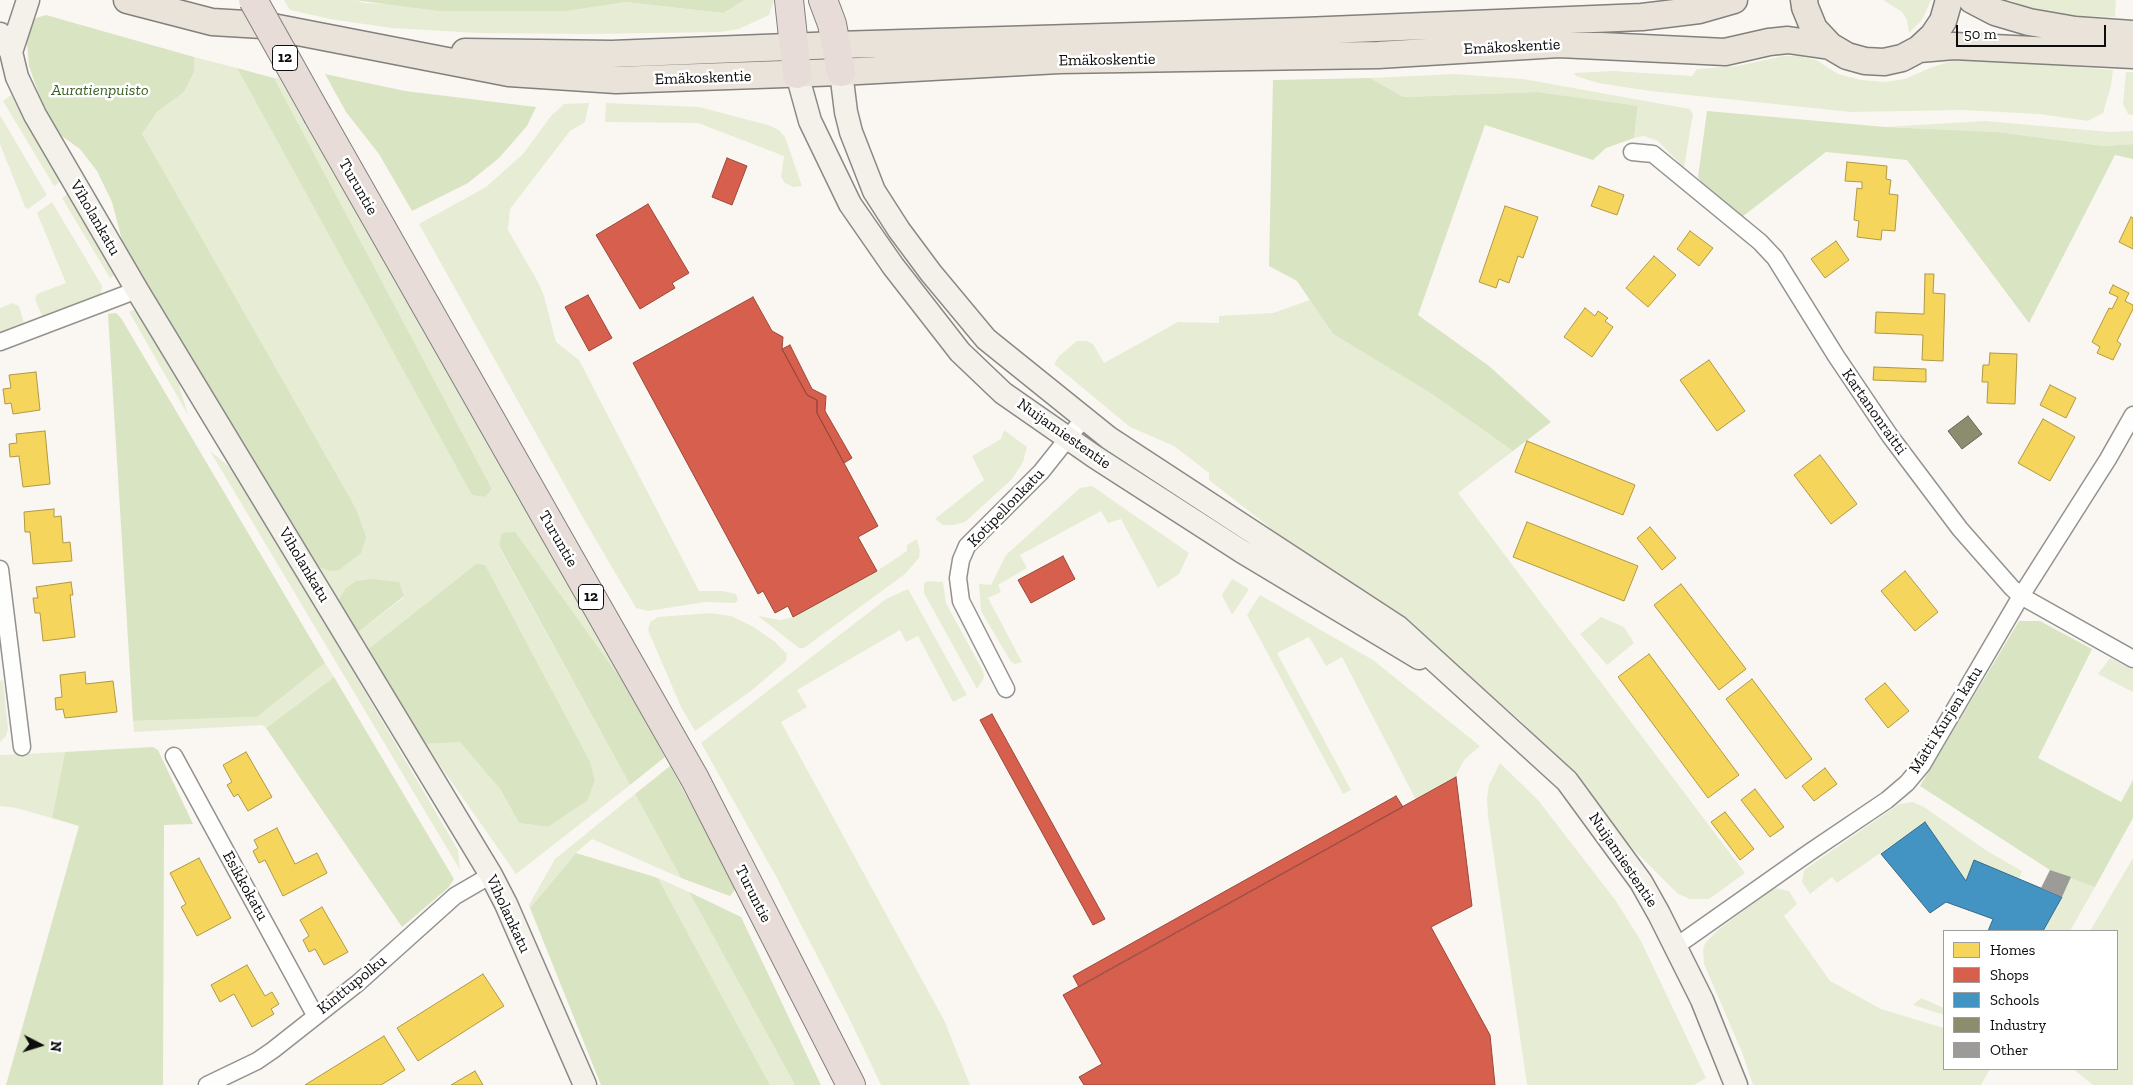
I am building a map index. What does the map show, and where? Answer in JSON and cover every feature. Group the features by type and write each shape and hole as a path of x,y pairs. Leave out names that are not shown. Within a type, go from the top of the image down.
{"highway":[{"name":"Turuntie","path":"253,0 695,779 851,1085"},
{"path":"788,0 795,61"},
{"path":"823,0 832,24 841,72"}],"main road":[{"name":"Viholankatu","path":"28,0 6,43 17,77 35,115 138,290 491,876 506,904 585,1085"},
{"name":"Emäkoskentie","path":"127,0 212,22 262,26 384,50 612,54 795,61 841,72 1059,60 1378,54 1559,44 1725,52 1768,42 1788,40 1830,46"},
{"name":"Emäkoskentie","path":"199,0 262,26"},
{"name":"Emäkoskentie","path":"795,61 837,45 1294,31 1632,17 1699,10 1734,0"},
{"path":"1804,0 1804,8 1814,29 1830,46 1847,56 1865,61 1884,62 1902,58 1919,49 1933,36 1943,21 1949,0"},
{"path":"1972,0 1995,12 2029,22 2075,30 2133,34"},
{"path":"1919,49 1954,46 2133,55"},
{"name":"Nuijamiestentie","path":"795,61 810,121 850,204 893,266 960,352 1004,393 1069,438 1241,551 1387,640 1453,676"},
{"name":"Nuijamiestentie","path":"841,72 846,112 859,155 874,191 899,230 931,273 986,339 1109,438 1398,627 1567,781 1641,882 1702,1000 1736,1085"}],"street":[{"name":"Kartanonraitti","path":"1632,152 1653,154 1760,242 1775,258 1836,356 1890,436 1960,529 2021,596 2133,659"},
{"path":"0,342 138,290"},
{"name":"Matti Kurjen katu","path":"1675,947 1887,800 1907,783 1922,764 2021,596 2108,459 2133,415"},
{"name":"Kotipellonkatu","path":"1006,689 961,601 958,578 961,560 967,546 1041,472 1084,418"},
{"path":"0,569 22,746"},
{"name":"Esikkokatu","path":"174,756 315,1015"},
{"name":"Kinttupolku","path":"207,1085 273,1050 358,982 455,896 491,876"}],"green space":[{"path":"284,0 354,0 365,3 567,11 626,2 723,13 745,0 774,0 769,15 739,29 720,32 591,34 478,33 391,28 330,19 290,10"},
{"path":"354,0 745,0 723,13 626,2 567,11 440,11"},
{"path":"1883,0 1931,0 1922,20 1909,33 1907,20 1902,12"},
{"path":"2009,0 2116,0 2115,17 2067,16 2032,9"},
{"name":"Auratienpuisto","path":"46,15 194,57 194,72 184,92 157,112 142,134 356,509 366,537 361,553 339,570 329,571 319,567 123,244 112,202 97,171 80,149 56,132 41,100 29,66 27,44 29,27 36,18"},
{"path":"1783,56 1798,56 1816,60 1838,74 1862,80 1885,82 1905,79 1954,60 1985,59 2113,70 2111,86 2103,113 2088,121 2039,114 1964,110 1851,112 1650,91 1598,83 1576,76 1574,73 1614,71 1692,76 1697,69 1738,66"},
{"path":"194,57 237,68 472,494 485,497 492,489 274,78 279,78 484,433 624,683 515,533 503,533 499,547 630,785 516,874 425,744 460,742 500,789 519,823 548,827 587,801 476,564 367,650 357,633 404,597 345,589 338,601 319,567 329,571 142,134 157,112 184,92 194,72"},
{"path":"237,68 274,78 492,489 485,497 472,495"},
{"path":"2126,72 2133,72 2133,115 2128,114 2123,104"},
{"path":"325,74 405,91 536,107 527,126 499,158 468,183 412,211 379,154 346,112"},
{"path":"1454,74 1523,79 1690,109 1693,114 1684,168 1658,141 1644,136 1634,138 1638,107 1537,92 1404,97 1370,78"},
{"path":"1370,78 1404,97 1537,92 1638,106 1634,138 1606,148 1593,160 1485,125 1418,315 1489,366 1551,422 1513,451 1432,394 1333,334 1297,281 1269,266 1273,80"},
{"path":"11,95 61,181 54,186 3,101"},
{"path":"589,103 585,122 570,131 510,209 508,230 544,296 556,342 579,360 699,591 722,591 736,594 738,600 735,603 705,602 649,611 636,608 586,523 419,224 486,187 523,154 551,116 564,104"},
{"path":"606,103 699,107 768,125 779,130 785,137 802,186 793,187 785,183 781,177 784,156 698,123 605,122"},
{"path":"1707,111 1885,127 1998,132 2103,146 2133,144 2133,159 2115,155 2029,323 1907,160 1826,152 1742,217 1703,185 1698,177"},
{"path":"0,115 47,195 28,209 25,207 0,144"},
{"path":"1985,121 2110,132 2133,131 2133,144 2103,146 1998,132 1885,127"},
{"path":"69,193 116,274 110,278 62,198"},
{"path":"52,202 102,286 101,294 42,316 35,299 37,294 66,283 37,213"},
{"path":"1310,300 1333,334 1432,394 1513,451 1458,493 1745,873 1709,899 1690,899 1678,894 1629,845 1568,770 1520,720 1402,621 1287,541 1209,480 1209,473 1174,446 1130,427 1054,364 1059,356 1077,341 1087,341 1093,344 1104,363 1178,322 1219,323 1219,316 1273,313"},
{"path":"13,303 19,306 24,323 0,332 0,308"},
{"path":"136,309 177,378 188,415 129,312"},
{"path":"116,313 121,318 325,663 257,717 133,721 108,314"},
{"path":"1004,430 1027,447 1023,462 1012,479 965,522 943,525 935,519 984,480 972,456 1001,439"},
{"path":"210,451 232,469 338,646 458,850 460,870"},
{"path":"1092,486 1189,553 1179,574 1158,588 1121,519 1108,523 1101,511 1020,555 1027,568 998,585 1001,592 988,598 1022,662 1015,664 1011,662 981,611 979,584 991,585 1006,555 1080,488"},
{"path":"515,532 624,683 665,757 630,785 499,546 502,533"},
{"path":"917,539 920,551 919,558 905,574 804,648 799,648 758,616 780,620 793,617 877,571 907,551 907,545"},
{"path":"476,564 485,565 590,762 595,780 587,801 548,827 519,823 500,789 460,742 425,744 367,650"},
{"path":"372,579 399,582 404,596 357,633 338,601 345,589 356,581"},
{"path":"1232,579 1249,589 1232,615 1222,595"},
{"path":"928,581 943,582 946,603 983,671 984,678 977,689 924,593 924,583"},
{"path":"908,589 967,695 953,702 918,636 906,642 900,630 797,690 807,707 781,722 944,1020 970,1085 881,1085 777,878 701,743 886,599"},
{"path":"1260,595 1373,660 1480,746 1464,760 1455,777 1416,800 1342,657 1326,666 1309,637 1277,653 1351,790 1343,794 1247,615"},
{"path":"710,613 731,616 754,627 775,642 787,654 786,661 751,691 695,731 681,707 648,630 650,622 658,617"},
{"path":"1601,617 1624,627 1634,643 1607,665 1580,634"},
{"path":"2019,621 2040,621 2092,649 2038,758 2121,802 2133,780 2133,818 2095,887 2050,870 1920,786"},
{"path":"2110,658 2133,670 2133,692 2098,674"},
{"path":"325,663 334,677 266,728 262,725 134,732 133,721 257,717"},
{"path":"334,677 454,879 448,888 402,927 266,728"},
{"path":"3,680 8,729 6,736 0,742 0,681"},
{"path":"153,747 158,750 193,824 164,825 163,1085 6,1085 79,826 52,818 65,752"},
{"path":"65,752 52,818 16,808 0,806 0,755"},
{"path":"1500,763 1538,800 1616,901 1641,941 1706,1078 1694,1085 1527,1085 1488,816 1487,798 1489,785"},
{"path":"670,766 735,885 734,891 730,896 681,878 635,794"},
{"path":"635,794 681,878 592,839 576,853 530,908 529,905 555,859"},
{"path":"1913,802 1924,807 1987,851 2022,871 2019,879 1974,861 1966,881 1925,822 1837,883 1832,877 1810,894 1802,882 1804,870 1899,804"},
{"path":"576,853 658,878 770,1085 601,1085 530,908"},
{"path":"2133,858 2133,1085 2093,1085 2074,1070 2118,1070 2118,930 2091,930"},
{"path":"2071,877 2095,887 2071,930 2044,930"},
{"path":"658,878 689,892 795,1085 770,1085"},
{"path":"1774,888 1789,891 1797,904 1784,916 1830,981 1881,1009 1943,1028 1943,1070 1989,1070 1981,1085 1753,1085 1742,1052 1704,964 1703,951 1705,943 1718,930"},
{"path":"689,892 741,917 821,1085 795,1085"},
{"path":"1921,998 1943,1008 1943,1015 1913,1005"}],"building: Homes":[{"path":"1847,162 1887,166 1886,179 1891,180 1889,194 1898,195 1895,231 1882,230 1881,240 1857,237 1859,221 1854,220 1857,188 1862,189 1862,182 1845,181"},
{"path":"1599,186 1624,195 1617,215 1591,206"},
{"path":"1505,206 1538,217 1523,258 1518,256 1509,283 1499,279 1496,288 1479,282"},
{"path":"2131,217 2133,218 2133,249 2119,242"},
{"path":"1690,231 1713,248 1699,266 1677,249"},
{"path":"1836,241 1849,260 1825,278 1811,259"},
{"path":"1654,256 1676,275 1648,307 1626,288"},
{"path":"1925,274 1934,274 1933,293 1945,294 1943,361 1922,360 1923,335 1875,333 1876,312 1924,314"},
{"path":"2113,285 2129,293 2125,301 2133,305 2133,309 2117,341 2121,344 2113,360 2097,353 2100,347 2092,342 2109,308 2112,309 2118,297 2109,293"},
{"path":"1585,308 1595,316 1598,311 1608,318 1605,321 1613,327 1592,357 1564,337"},
{"path":"1990,353 2017,354 2015,404 1987,403 1988,382 1982,382 1983,365 1989,365"},
{"path":"1709,360 1745,411 1717,431 1680,380"},
{"path":"1874,367 1926,369 1926,382 1873,380"},
{"path":"36,372 40,410 13,414 11,403 5,404 3,389 11,388 9,375"},
{"path":"2050,385 2076,398 2066,418 2040,405"},
{"path":"2043,419 2075,437 2050,481 2018,463"},
{"path":"45,431 50,484 23,487 19,456 10,457 9,444 17,443 16,434"},
{"path":"1527,441 1635,485 1623,515 1515,472"},
{"path":"1820,455 1857,504 1831,524 1794,475"},
{"path":"54,509 54,517 61,516 63,543 70,542 72,561 33,564 30,532 25,532 24,512"},
{"path":"1527,522 1638,566 1624,601 1513,557"},
{"path":"1650,527 1676,558 1662,570 1637,538"},
{"path":"1905,571 1938,612 1915,631 1881,591"},
{"path":"71,582 73,595 70,595 75,637 43,641 40,613 35,613 33,598 38,598 36,587"},
{"path":"1681,584 1746,669 1719,690 1654,605"},
{"path":"1649,654 1739,775 1708,798 1618,677"},
{"path":"85,672 86,684 113,681 117,712 65,718 63,709 56,710 55,698 62,697 60,675"},
{"path":"1752,679 1812,759 1786,779 1726,699"},
{"path":"1885,683 1909,711 1888,728 1865,699"},
{"path":"246,752 272,797 248,811 238,794 234,797 227,785 232,782 223,765"},
{"path":"1825,768 1837,784 1814,801 1802,786"},
{"path":"1755,789 1784,827 1770,837 1741,800"},
{"path":"1725,812 1754,849 1740,860 1711,822"},
{"path":"277,828 295,864 317,853 327,873 283,896 265,860 259,863 253,851 258,848 254,840"},
{"path":"199,858 231,918 197,936 181,907 186,904 170,873"},
{"path":"322,907 348,952 324,965 315,949 309,952 303,940 309,936 300,920"},
{"path":"247,965 265,996 272,992 279,1004 271,1009 274,1014 252,1027 234,994 220,1002 211,985"},
{"path":"483,974 504,1006 418,1061 397,1028"},
{"path":"384,1036 405,1070 381,1085 305,1085"},
{"path":"475,1071 483,1085 451,1085"}],"building: Shops":[{"path":"727,158 747,166 732,205 712,197"},
{"path":"648,204 689,273 672,283 675,288 640,309 596,235"},
{"path":"588,295 612,338 589,351 565,307"},
{"path":"753,297 772,331 783,337 782,349 807,395 817,400 817,413 878,526 858,537 877,571 793,617 788,606 775,613 763,591 758,594 633,363"},
{"path":"790,345 812,389 826,396 825,411 852,458 844,463 817,413 817,400 807,395 782,349"},
{"path":"1063,556 1075,579 1031,603 1018,580"},
{"path":"992,714 1105,919 1093,925 980,720"},
{"path":"1456,777 1472,906 1431,927 1490,1035 1495,1085 1084,1085 1079,1077 1102,1064 1063,995"},
{"path":"1396,796 1403,807 1079,987 1073,976"}],"building: Schools":[{"path":"1925,822 1966,881 1974,860 2062,897 2044,930 1988,930 1993,919 1946,902 1930,913 1881,854"}],"building: Industry":[{"path":"1968,416 1982,434 1962,449 1948,431"}],"building: Other":[{"path":"2050,870 2071,877 2062,897 2041,888"}]}
